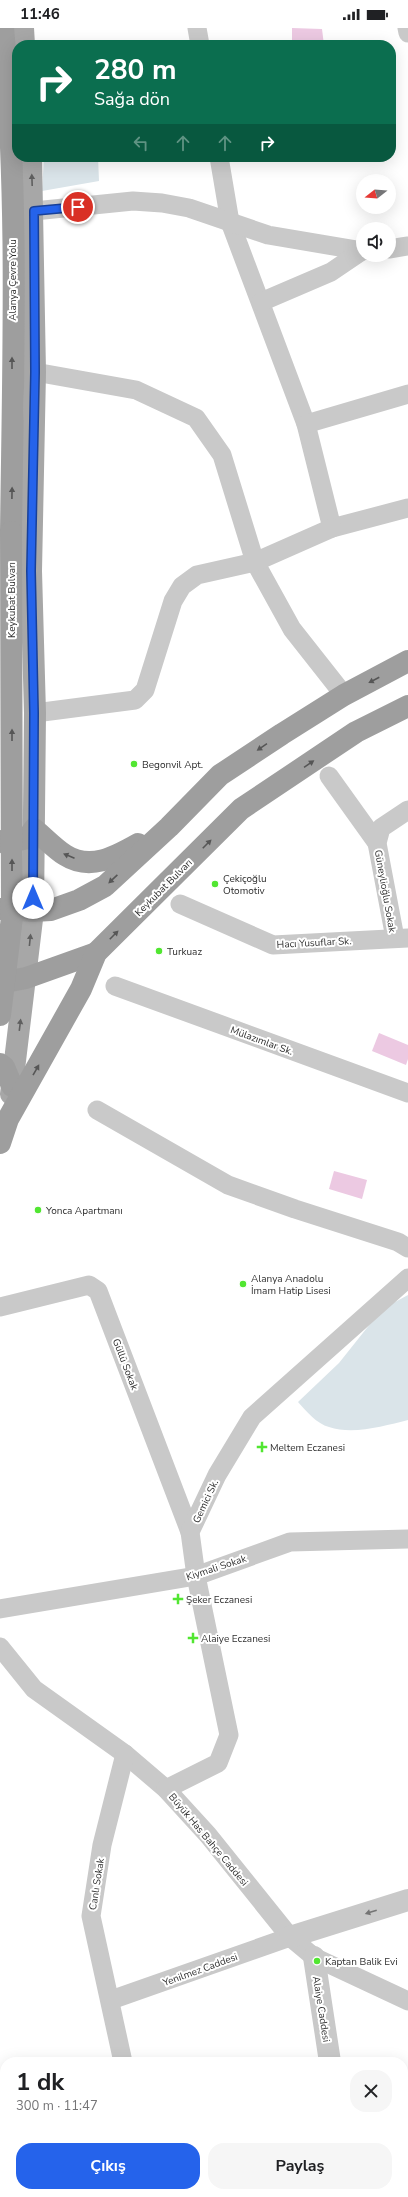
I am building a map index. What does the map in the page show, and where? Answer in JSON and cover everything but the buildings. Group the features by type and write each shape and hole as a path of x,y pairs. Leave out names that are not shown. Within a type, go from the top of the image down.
{"highway":[{"name":"Alanya Çevre Yolu","path":"3,28 9,94 12,188 11,532"},
{"name":"Keykubat Bulvarı","path":"0,1015 12,917 11,532"},
{"path":"0,909 33,911 51,910 79,900 105,886 169,828 220,775 344,695 408,661"},
{"name":"Keykubat Bulvarı","path":"0,1143 8,1119 81,989 96,953 242,809 356,732 408,706"},
{"path":"0,841 5,843 28,838 34,829 65,856 85,862 110,860 169,828"},
{"path":"0,983 26,978 96,953"},
{"path":"0,1064 4,1067 12,1086"}],"main road":[{"path":"23,28 24,40"},
{"path":"8,1119 33,911 34,713 31,571 35,372 34,211 31,162"}],"street":[{"path":"198,28 199,40"},
{"path":"407,28 408,33"},
{"path":"220,162 230,222 306,424 332,528"},
{"path":"34,211 133,201 162,203 189,208 268,235 356,250"},
{"path":"396,248 408,246"},
{"path":"261,302 331,272 356,255"},
{"path":"35,372 136,390 196,418 222,455 255,562 292,629 344,695"},
{"path":"306,424 408,394"},
{"path":"34,713 135,700 145,690 173,601 182,586 197,575 255,562 332,528 408,508"},
{"path":"329,776 377,843"},
{"name":"Güneylioğlu Sokak","path":"401,938 377,843 381,828 408,810"},
{"name":"Hacı Yusuflar Sk.","path":"180,904 272,945 401,938"},
{"name":"Mülazımlar Sk.","path":"115,986 408,1093"},
{"path":"97,1110 228,1185 295,1209 398,1242 408,1248"},
{"name":"Gemici Sk.","path":"166,1789 218,1762 229,1735 196,1576 190,1532 217,1475 252,1417 408,1278"},
{"name":"Güllü Sokak","path":"0,1307 89,1285 98,1291 190,1532"},
{"name":"Kiymali Sokak","path":"0,1609 196,1576 290,1542 408,1539"},
{"name":"Büyük Has Bahçe Caddesi","path":"0,1647 34,1689 125,1754 166,1789 208,1835 290,1937 314,1957 408,2001"},
{"name":"Canlı Sokak","path":"122,2057 111,2000 91,1916 102,1845 125,1754"},
{"path":"290,1937 408,1900"},
{"name":"Yenilmez Caddesi","path":"111,2000 290,1937"},
{"name":"Alaiye Caddesi","path":"314,1957 329,2057"}],"shaded area":[{"path":"292,28 322,29 323,40 292,40"},
{"path":"44,162 98,162 99,181 42,191"},
{"path":"379,1033 408,1045 408,1059 406,1065 372,1051"},
{"path":"334,1171 367,1180 362,1199 329,1189"},
{"path":"408,1295 408,1420 368,1429 348,1430 329,1427 316,1420 298,1402 339,1363 382,1309"}],"place":[{"name":"Begonvil Apt.","path":"134,764"},
{"name":"Çekiçoğlu Otomotiv","path":"215,884"},
{"name":"Turkuaz","path":"159,951"},
{"name":"Yonca Apartmanı","path":"38,1210"},
{"name":"Alanya Anadolu İmam Hatip Lisesi","path":"243,1284"},
{"name":"Meltem Eczanesi","path":"262,1447"},
{"name":"Şeker Eczanesi","path":"178,1599"},
{"name":"Alaiye Eczanesi","path":"193,1638"},
{"name":"Kaptan Balik Evi","path":"317,1961"}],"route":[{"path":"33,898 34,713 31,571 35,372 34,211 78,207"}]}
